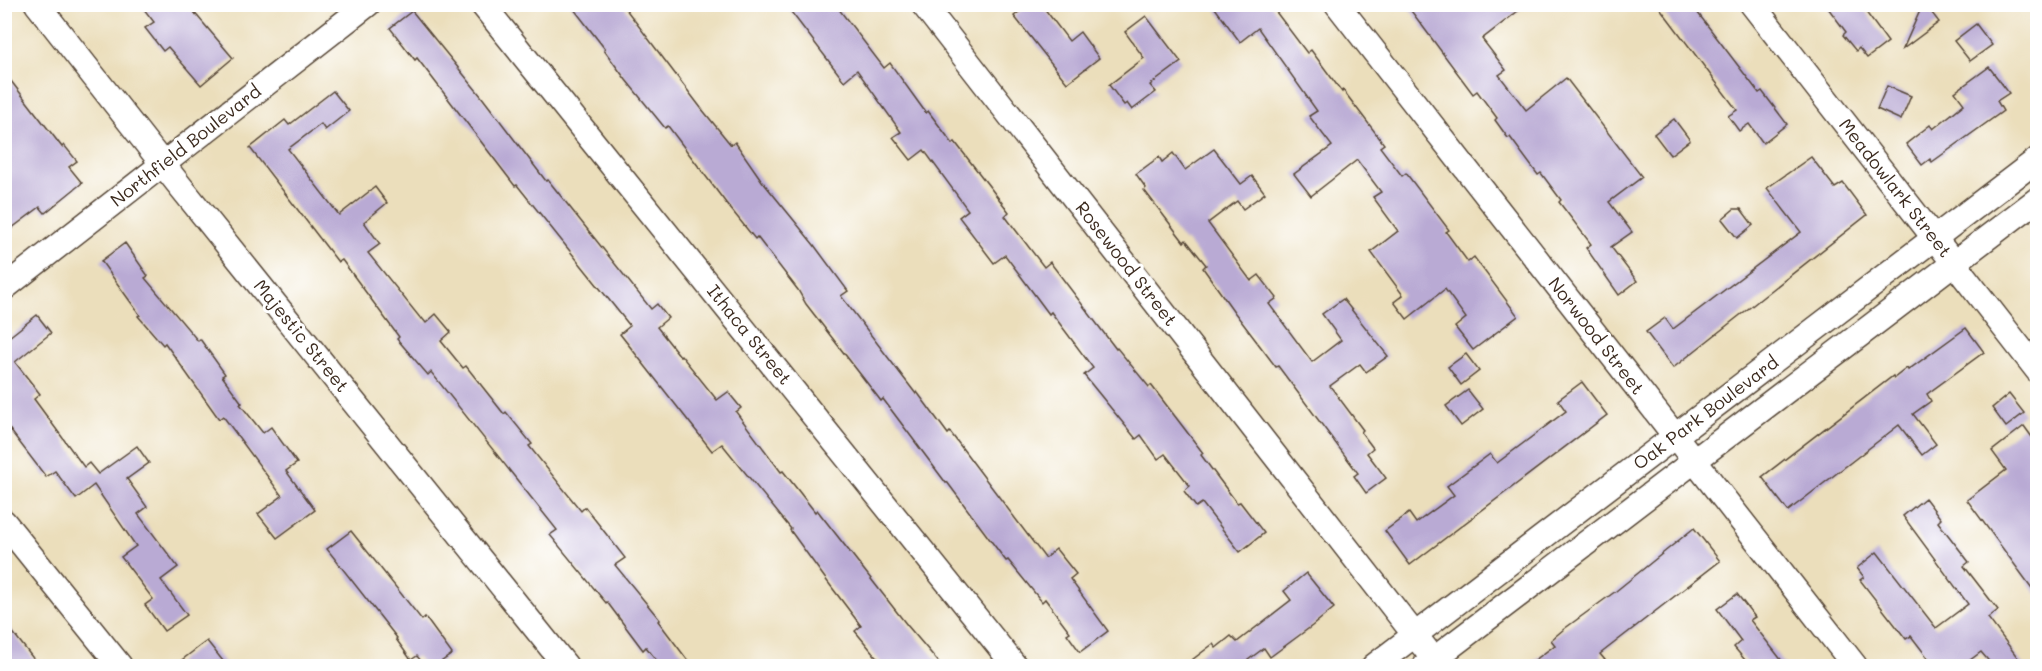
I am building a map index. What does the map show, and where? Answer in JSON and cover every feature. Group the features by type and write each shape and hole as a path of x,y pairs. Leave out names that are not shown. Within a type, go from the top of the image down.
{"street":[{"name":"Majestic Street","path":"37,4 566,666"},
{"name":"Northfield Boulevard","path":"4,288 368,4"},
{"name":"Ithaca Street","path":"482,4 1015,666"},
{"name":"Rosewood Street","path":"923,4 1414,635 1433,664"},
{"name":"Norwood Street","path":"1337,4 1855,666"},
{"name":"Meadowlark Street","path":"1752,4 2037,371"},
{"name":"Oak Park Boulevard","path":"1374,666 2037,159"},
{"name":"Oak Park Boulevard","path":"1433,664 2037,199"},
{"path":"4,522 120,666"}],"building":[{"path":"140,4 187,4 233,58 201,85 168,47 163,51 145,28 154,22"},
{"path":"570,4 622,4 701,108 731,145 735,142 762,181 814,245 848,291 841,296 948,434 950,432 1045,558 1056,549 1076,574 1070,579 1108,631 1080,652 1067,634 1070,632 1045,599 1042,602 1008,560 1006,561 883,399 881,401 806,304 798,290 757,237 755,239 668,126 665,128 626,80"},
{"path":"785,4 835,4 884,68 890,63 926,113 928,111 953,144 955,142 1009,212 1005,216 1044,267 1050,262 1116,349 1149,387 1151,385 1203,453 1201,455 1237,503 1240,502 1264,533 1240,552 1202,503 1196,507 1184,491 1190,486 1165,454 1158,459 1141,435 1136,439 1084,375 1093,368 1005,255 994,263 959,217 968,210 924,150 911,160 893,137 901,132 857,70 844,81"},
{"path":"1029,4 1041,4 1069,41 1080,32 1099,58 1067,83 1014,16"},
{"path":"1212,4 1270,4 1307,53 1311,50 1342,92 1343,90 1384,144 1380,147 1402,176 1406,173 1449,230 1446,232 1468,262 1474,257 1518,316 1473,350 1455,327 1466,318 1445,289 1407,319 1394,302 1403,295 1371,252 1398,231 1373,197 1381,192 1357,160 1311,196 1294,174 1332,146 1309,116 1317,111 1258,28 1240,42"},
{"path":"1406,4 1527,4 1482,39 1506,70 1499,75 1526,110 1566,78 1642,177 1609,202 1632,232 1611,247 1637,281 1619,295 1586,248 1591,244 1559,202 1561,200 1541,173 1538,175 1510,137 1508,138 1495,120 1497,118 1477,91 1473,94"},
{"path":"1657,4 1691,4 1759,93 1762,91 1787,124 1763,143 1749,124 1739,131 1728,116 1737,110"},
{"path":"1825,4 1860,4 1888,42 1867,58 1859,48 1856,51 1843,35 1846,32"},
{"path":"1923,4 1939,22 1903,49"},
{"path":"412,11 546,181 548,180 651,309 657,304 668,318 657,327 680,356 717,400 728,392 741,408 736,412 781,472 783,471 815,512 817,510 942,666 884,666 855,631 861,626 791,529 722,444 712,451 620,334 630,326 517,185 515,186 417,58 415,60 390,28"},
{"path":"1146,16 1181,62 1150,85 1156,92 1132,110 1127,103 1124,105 1109,85 1144,58 1125,32"},
{"path":"1976,24 1992,45 1970,61 1954,41"},
{"path":"1989,67 2009,93 1997,101 2003,111 1932,162 1930,159 1922,165 1906,144 1930,125 1933,129 1964,104 1955,92"},
{"path":"4,72 62,147 64,145 77,161 69,167 82,183 45,213 40,207 4,234"},
{"path":"1887,86 1911,96 1901,120 1877,109"},
{"path":"333,91 349,111 325,130 321,124 288,149 339,215 375,187 387,203 364,222 380,244 368,253 421,319 426,323 436,314 451,332 441,341 463,368 466,366 504,414 506,412 532,444 529,446 581,511 585,507 625,558 615,565 660,620 658,621 692,666 661,666 646,647 643,650 607,602 550,535 557,530 431,372 428,375 397,339 399,337 342,260 338,262 250,148 285,120 289,125"},
{"path":"1674,119 1690,140 1670,155 1654,134"},
{"path":"1214,149 1241,184 1252,176 1265,193 1243,209 1237,201 1208,223 1251,281 1259,275 1277,298 1269,304 1312,362 1341,340 1322,314 1343,299 1388,356 1366,372 1360,364 1330,386 1363,430 1361,432 1373,448 1367,453 1386,478 1366,493 1354,476 1358,473 1235,313 1203,268 1206,265 1186,240 1184,242 1144,190 1146,188 1136,174 1159,157 1162,162 1173,153 1185,170"},
{"path":"1811,157 1835,188 1843,183 1867,215 1673,368 1646,332 1665,318 1673,329 1801,232 1767,188"},
{"path":"1734,209 1741,209 1753,225 1737,238 1722,219"},
{"path":"125,243 148,276 145,278 198,341 200,339 225,374 222,376 242,403 240,404 263,433 271,427 297,463 286,471 315,510 277,538 258,514 282,496 223,416 219,419 165,343 163,345 138,316 140,315 101,261"},
{"path":"37,315 51,333 15,362 40,394 34,399 84,467 89,463 98,474 137,446 149,463 127,479 147,507 138,514 178,567 161,580 187,615 164,631 145,605 153,599 121,557 136,546 94,485 76,499 55,471 46,477 4,422 4,341"},
{"path":"1966,328 1984,352 1927,394 1931,401 1913,414 1936,444 1922,455 1899,425 1788,511 1762,477 1893,376 1894,378 1907,368 1908,370"},
{"path":"1466,354 1479,371 1461,385 1448,367"},
{"path":"1582,382 1607,415 1410,565 1385,531 1409,513 1416,523 1454,495 1447,486 1490,454 1497,463 1566,411 1558,400"},
{"path":"1468,390 1483,409 1461,426 1446,406"},
{"path":"2009,394 2024,413 2006,427 1992,408"},
{"path":"2024,426 2037,444 2037,595 1967,500 2006,470 1992,451"},
{"path":"1925,498 1941,519 1938,522 1969,562 1964,566 1998,610 1988,618 2024,666 1993,666 1981,652 1962,666 1934,666 1911,636 1906,639 1860,580 1864,577 1857,568 1877,552 1936,628 1968,604 1903,516"},
{"path":"1694,528 1720,561 1600,654 1610,666 1527,666 1555,645 1551,640 1564,629 1616,591"},
{"path":"351,531 422,620 425,617 452,654 435,666 425,666 417,656 411,660 397,638 327,549"},
{"path":"1306,573 1334,608 1312,626 1270,657 1264,648 1240,666 1184,666 1213,644 1216,648 1231,636 1237,642 1291,600 1284,591"},
{"path":"1737,594 1755,617 1750,620 1786,666 1750,666 1734,647 1741,641 1717,609"},
{"path":"4,621 39,666 4,666"},
{"path":"207,641 227,666 174,666 200,646"}]}
